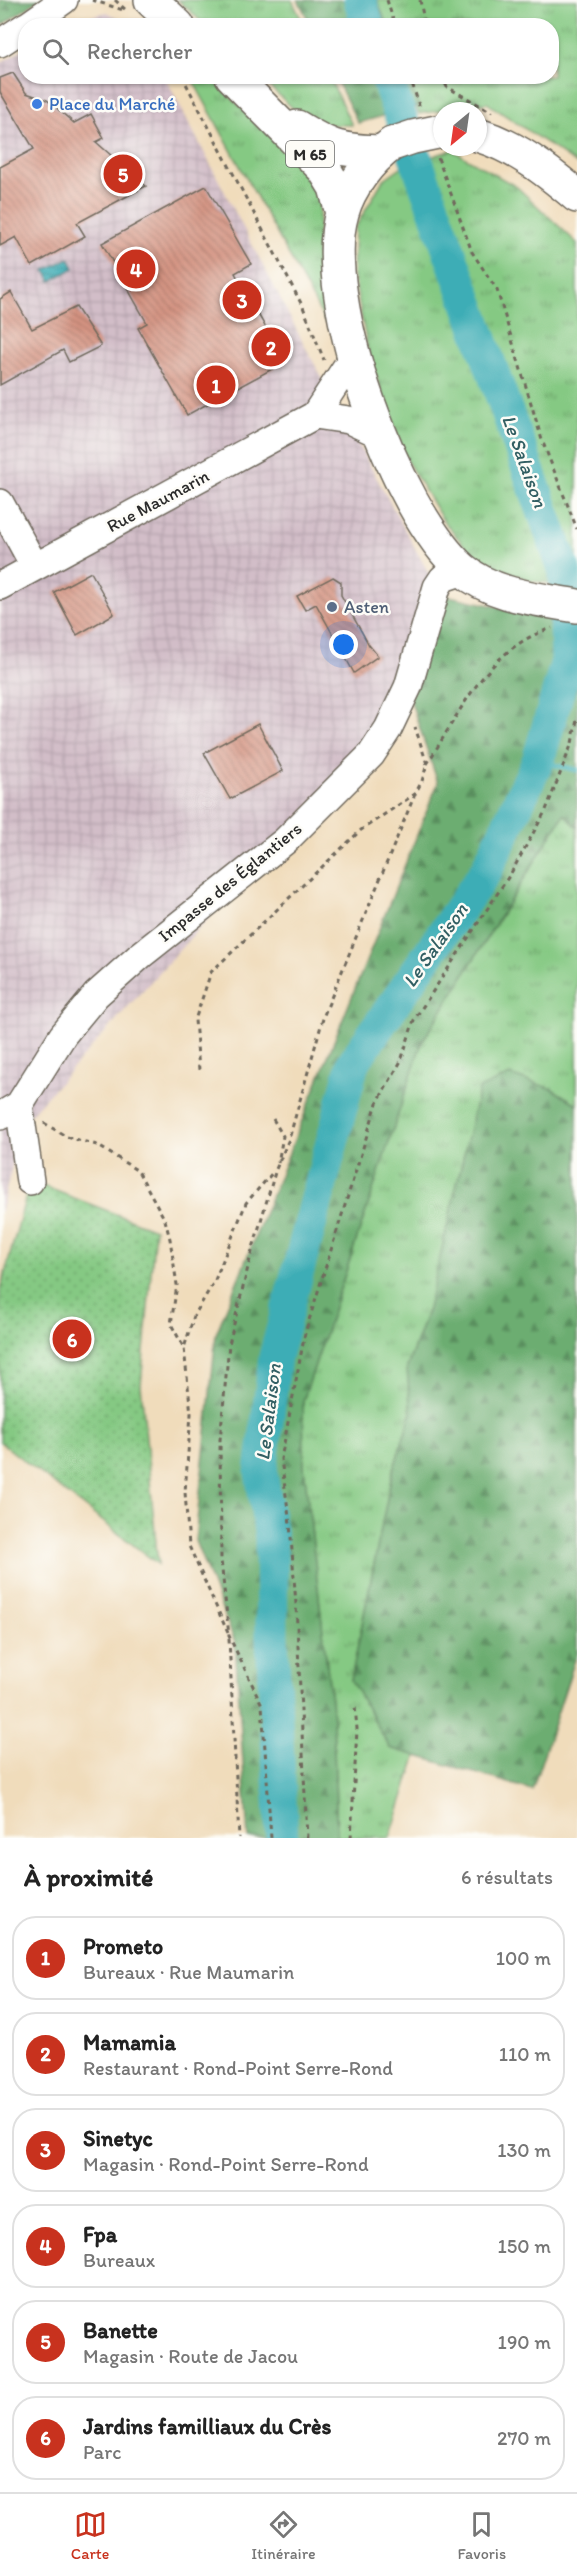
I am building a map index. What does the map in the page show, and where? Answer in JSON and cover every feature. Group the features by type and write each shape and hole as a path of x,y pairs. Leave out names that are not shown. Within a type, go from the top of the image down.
{"main road":[{"path":"139,6 162,18"},
{"name":"M 65","path":"240,84 324,169 335,187 342,213"},
{"name":"M 65","path":"262,105 318,140 344,151 387,148"},
{"path":"433,143 412,136 387,148 353,189 342,213 337,264 353,357 379,434 412,500 441,545 461,568 490,586 567,617"},
{"path":"487,138 498,141 539,164 577,196"}],"street":[{"path":"38,18 64,0"},
{"path":"0,43 18,31"},
{"path":"353,357 315,415 349,420 379,434"},
{"name":"Rue Maumarin","path":"0,586 315,415"},
{"path":"0,503 35,567"},
{"name":"Impasse des Églantiers","path":"10,1111 63,1035 96,995 141,955 285,842 371,755 388,729 408,687 437,587 443,578 458,573 461,568"},
{"path":"10,1111 30,1181"}],"path":[{"path":"92,0 139,6"},
{"path":"387,0 393,18"},
{"path":"420,0 423,18"},
{"path":"412,84 419,106"},
{"path":"444,156 472,252 497,290 542,440 577,529"},
{"path":"184,1348 194,1316 214,1280 246,1203 276,1169 289,1139 324,1015 415,794 422,782 427,764 495,660 536,633 567,617"},
{"path":"408,687 411,710 427,764"},
{"path":"307,1838 294,1581 281,1459 305,1333 377,1103 400,1061 414,1020 511,873 546,810 568,755 577,720"},
{"path":"199,1070 195,1020 211,972 361,830 415,794"},
{"path":"10,1111 67,1137 97,1145 138,1171 165,1220 177,1286 171,1324 184,1348 191,1414 185,1492 189,1546 262,1705 271,1838"},
{"path":"239,1838 229,1636 221,1560 219,1440 229,1344 283,1136 273,1119"},
{"path":"351,1838 357,1729 355,1706"}],"shaded area":[{"path":"107,12 118,18 85,18"},
{"path":"18,52 18,84 169,84 308,352 440,594 409,696 23,1123 0,1214 0,63"}],"green space":[{"path":"0,0 39,0 0,26"},
{"path":"178,0 292,0 301,18 197,18"},
{"path":"298,0 377,0 384,18 307,18"},
{"path":"376,0 577,0 577,164 487,102 433,102 433,112 419,114 408,84 559,84 559,18 382,18"},
{"path":"195,84 216,84 300,163 320,199 317,256 326,304 326,323"},
{"path":"267,84 332,84 352,125 311,125"},
{"path":"338,84 410,84 419,106 358,123"},
{"path":"433,156 463,156 517,187 577,243 577,586 531,581 476,559 444,522 407,461 369,356 353,272 355,228 383,180 404,165"},
{"path":"440,594 577,624 577,827 564,814 422,1042 303,1401 304,1467 333,1718 337,1838 248,1838 235,1642 195,1541 216,1334 438,783 409,696"},
{"path":"565,813 577,827 577,1104 552,1089 428,1309 407,1367 411,1415 392,1474 351,1680 390,1748 417,1754 390,1838 337,1838 333,1718 304,1467 303,1401 422,1042"},
{"path":"510,1075 552,1089 577,1104 577,1654 532,1790 390,1748 351,1680 392,1474 411,1415 407,1368 428,1309 479,1089"},
{"path":"30,1181 155,1229 141,1385 158,1564 0,1442 0,1292"}],"water":[{"path":"69,258 74,268 51,281 45,270"}],"building":[{"path":"13,73 18,84 26,93 47,100 74,123 91,114 104,138 96,142 146,186 77,223 85,236 32,266 16,237 0,246 0,167 34,149 0,92 0,78"},
{"path":"206,186 251,264 235,273 285,362 187,415 138,328 147,323 102,243"},
{"path":"11,292 32,329 76,307 101,346 69,362 63,350 0,385 0,299"},
{"path":"91,572 114,614 77,635 54,592"},
{"path":"333,577 341,582 341,595 369,645 378,656 354,673 316,604 305,610 297,596"},
{"path":"258,724 283,771 230,799 204,753"}],"waterway":[{"name":"Le Salaison","path":"360,0 366,18"},
{"name":"Le Salaison","path":"282,1838 272,1638 271,1537 261,1472 275,1357 353,1063 486,871 538,761 567,661 565,572 389,84"},
{"path":"538,761 577,770"}],"place":[{"name":"Place du Marché","path":"37,104"},
{"name":"Banette","path":"123,174"},
{"name":"Fpa","path":"136,269"},
{"name":"Sinetyc","path":"242,300"},
{"name":"Mamamia","path":"271,347"},
{"name":"Prometo","path":"216,385"},
{"name":"Asten","path":"332,607"},
{"name":"Jardins familliaux du Crès","path":"72,1339"}]}
